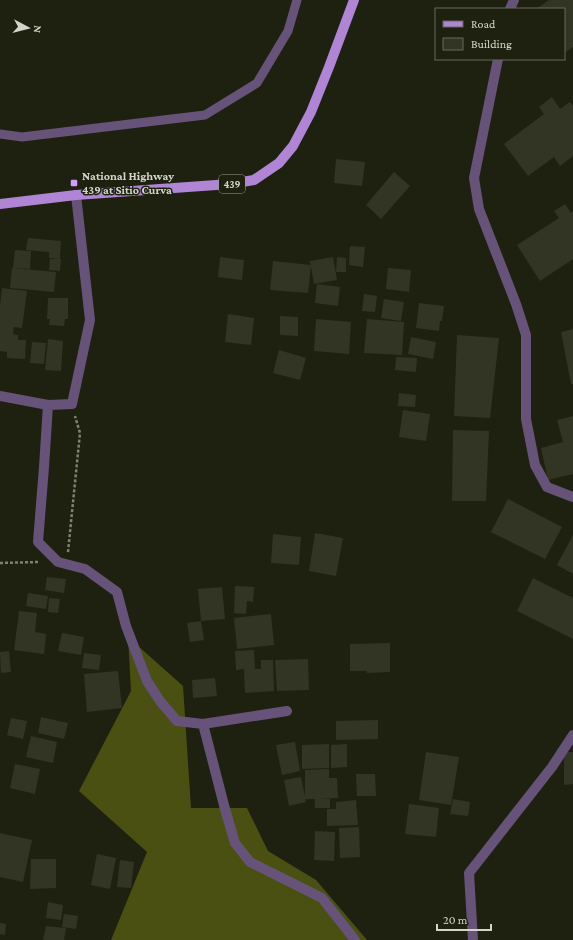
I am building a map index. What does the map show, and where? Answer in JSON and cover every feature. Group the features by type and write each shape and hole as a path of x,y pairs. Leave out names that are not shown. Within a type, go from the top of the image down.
{"main road":[{"name":"439","path":"0,204 76,195 230,184 254,180 279,163 293,146 311,112 354,0"}],"street":[{"path":"498,60 474,178 479,209 526,334 526,419 535,465 547,487 573,497"},
{"path":"0,396 48,405 72,404 90,320 76,195"},
{"path":"48,405 38,542 58,562 85,569 117,592 126,626 147,681 160,701 177,721 203,724 287,712"},
{"path":"203,724 235,843 250,862 322,898 355,940"},
{"path":"473,940 469,873 552,767 573,735"}],"lane":[{"path":"0,134 22,137 205,114 257,83 288,31 297,0"}],"path":[{"path":"0,563 58,562 67,554 80,433 72,404"}],"green space":[{"path":"128,637 183,686 191,808 247,808 268,851 316,880 367,940 111,940 147,852 79,791 131,691"}],"building":[{"path":"549,0 573,0 573,47 565,52 565,8 537,8"},
{"path":"552,97 560,109 570,102 573,106 573,156 560,166 554,157 528,176 504,144 544,114 539,107"},
{"path":"336,159 365,162 362,186 334,183"},
{"path":"394,172 410,186 381,219 366,205"},
{"path":"565,204 571,213 573,211 573,259 540,281 517,245 559,218 554,211"},
{"path":"28,238 61,241 60,259 49,258 49,252 26,250"},
{"path":"350,246 365,247 363,267 349,265"},
{"path":"15,250 31,251 30,269 13,268"},
{"path":"220,257 244,260 242,280 218,277"},
{"path":"333,257 337,280 314,284 310,261"},
{"path":"337,257 346,258 346,272 336,272"},
{"path":"50,259 61,259 60,271 49,270"},
{"path":"273,261 311,265 308,293 270,290"},
{"path":"12,268 56,272 54,292 10,288"},
{"path":"388,268 411,270 409,292 386,289"},
{"path":"317,284 340,287 338,306 315,303"},
{"path":"2,288 27,291 22,328 14,327 13,334 18,335 18,340 26,340 25,359 7,358 7,352 0,351 0,306"},
{"path":"364,294 377,296 375,312 362,311"},
{"path":"48,298 68,298 68,319 65,319 64,326 49,325 50,319 47,319"},
{"path":"384,299 404,302 401,321 381,318"},
{"path":"419,303 444,306 439,331 416,328"},
{"path":"228,314 254,318 251,345 225,342"},
{"path":"280,316 298,317 298,336 280,335"},
{"path":"316,319 351,322 349,354 314,351"},
{"path":"367,319 404,322 402,355 364,353"},
{"path":"573,329 573,384 571,384 561,332"},
{"path":"457,335 499,338 490,418 454,416"},
{"path":"411,337 436,342 433,359 408,354"},
{"path":"48,339 63,341 61,371 45,370"},
{"path":"32,342 46,343 44,364 30,363"},
{"path":"279,350 306,358 300,380 273,373"},
{"path":"396,357 417,358 416,372 395,370"},
{"path":"399,393 416,395 415,407 398,406"},
{"path":"403,410 430,414 426,441 399,437"},
{"path":"573,416 573,474 548,480 541,448 563,442 557,420"},
{"path":"453,430 489,431 486,501 452,501"},
{"path":"508,499 562,527 545,559 491,532"},
{"path":"315,533 343,538 336,576 309,571"},
{"path":"273,534 301,537 299,565 271,563"},
{"path":"573,535 573,574 557,565"},
{"path":"47,577 66,579 64,593 45,590"},
{"path":"533,578 573,598 573,639 517,611"},
{"path":"235,586 254,587 253,602 247,601 246,614 234,613"},
{"path":"222,587 225,619 201,621 198,589"},
{"path":"28,593 48,596 46,609 26,606"},
{"path":"49,598 60,599 58,613 48,612"},
{"path":"19,611 37,613 35,632 46,634 44,654 14,650"},
{"path":"271,614 274,645 237,649 234,618"},
{"path":"201,621 204,640 190,642 187,623"},
{"path":"62,633 84,637 81,655 58,651"},
{"path":"390,643 390,672 367,673 367,671 350,671 350,644"},
{"path":"254,650 255,669 261,669 261,660 273,660 274,691 245,693 244,669 236,670 235,651"},
{"path":"9,651 11,672 1,673 0,652"},
{"path":"84,653 101,655 99,670 82,668"},
{"path":"308,659 309,690 277,691 275,660"},
{"path":"118,671 122,708 87,712 84,674"},
{"path":"215,678 217,696 193,698 192,680"},
{"path":"41,717 68,723 64,739 38,733"},
{"path":"11,718 27,721 23,739 7,735"},
{"path":"378,720 378,739 336,740 336,721"},
{"path":"31,736 57,742 53,763 26,757"},
{"path":"295,742 300,771 282,775 276,745"},
{"path":"329,744 329,768 302,769 302,745"},
{"path":"347,744 347,767 331,768 331,745"},
{"path":"426,752 459,757 451,805 419,800"},
{"path":"564,752 573,752 573,784 564,785"},
{"path":"15,764 40,769 35,794 10,788"},
{"path":"329,769 329,778 337,778 338,798 319,799 330,799 330,808 315,808 315,799 305,799 305,770"},
{"path":"356,774 375,774 376,796 357,796"},
{"path":"301,777 306,802 289,806 284,780"},
{"path":"453,799 470,802 468,816 450,814"},
{"path":"356,800 358,825 327,826 327,809 336,809 336,802"},
{"path":"409,804 439,808 436,837 405,834"},
{"path":"359,827 360,857 340,858 339,828"},
{"path":"315,831 335,832 334,861 314,860"},
{"path":"0,833 32,840 23,882 0,877"},
{"path":"97,854 116,858 110,889 91,885"},
{"path":"31,859 56,859 56,888 30,889"},
{"path":"120,860 134,862 131,888 117,887"},
{"path":"48,902 63,905 61,920 46,918"},
{"path":"64,914 78,916 76,929 62,927"},
{"path":"0,923 6,924 5,935 0,934"},
{"path":"46,926 66,928 64,940 43,940"}],"place":[{"name":"National Highway 439 at Sitio Curva","path":"74,183"}]}
